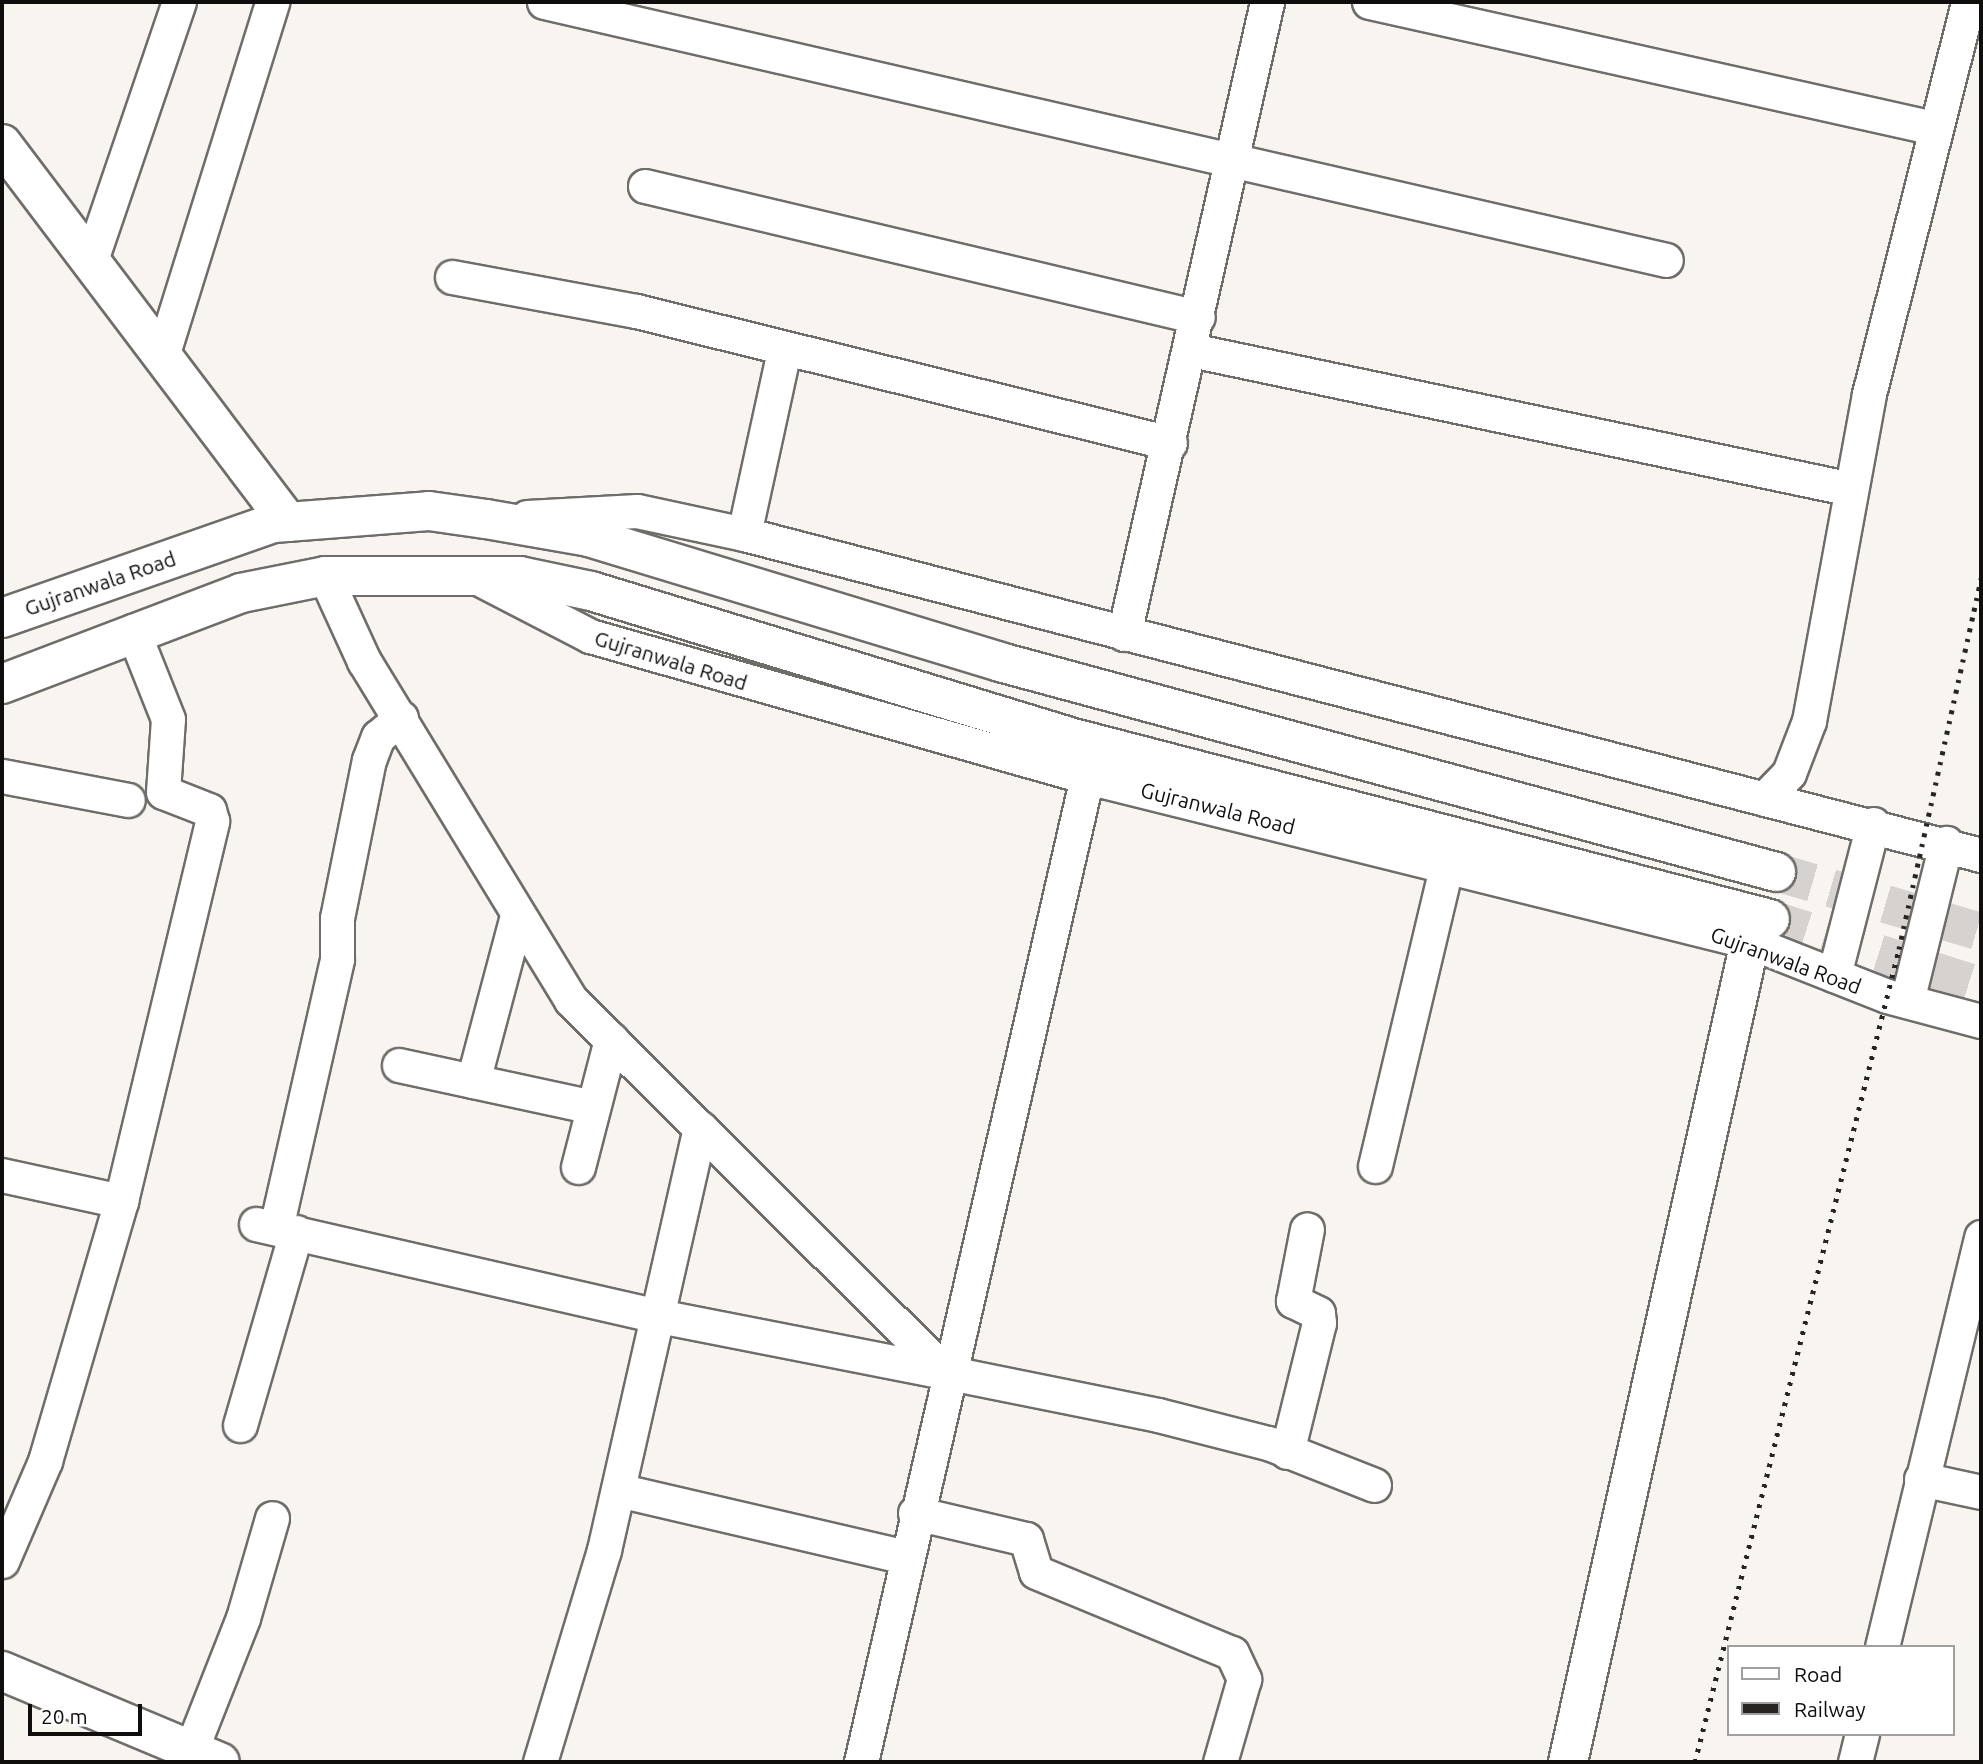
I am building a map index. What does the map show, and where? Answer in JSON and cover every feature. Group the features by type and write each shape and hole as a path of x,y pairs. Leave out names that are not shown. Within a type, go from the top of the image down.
{"main road":[{"path":"2,144 163,353 288,522"},
{"name":"Gujranwala Road","path":"2,618 288,522 429,511 486,519 589,537 1000,662 1776,872"},
{"name":"Gujranwala Road","path":"2,684 133,631 241,593 325,576 464,571 591,591 1073,738 1760,931"},
{"path":"1568,1762 1760,931"},
{"path":"2,1671 205,1756"}],"street":[{"path":"91,260 179,2"},
{"path":"163,353 272,2"},
{"path":"544,2 1666,260"},
{"path":"1125,634 1191,350 1267,2"},
{"path":"1369,2 1934,128"},
{"path":"1764,799 1789,773 1809,721 1851,489 1934,128 1968,2"},
{"path":"645,186 1198,317"},
{"path":"452,277 636,311 785,350 1170,443"},
{"path":"744,534 785,350"},
{"path":"1191,350 1851,489"},
{"name":"Gujranwala Road","path":"486,519 637,511 744,534 1764,799 1946,842 1981,855"},
{"name":"Gujranwala Road","path":"464,571 590,636 1087,776 1447,864 1760,931 1834,975 1907,1002 1981,1021"},
{"path":"325,576 364,661 401,718 517,916 571,1000 945,1372"},
{"path":"2,1561 46,1461 121,1200 212,816 163,792 168,719 133,631"},
{"path":"240,1425 276,1228 337,959 337,918 369,760 378,737 401,718"},
{"path":"2,776 128,800"},
{"path":"860,1762 945,1372 1087,776"},
{"path":"1834,975 1873,824"},
{"path":"1907,1002 1946,842"},
{"path":"1376,1166 1447,864"},
{"path":"473,1081 517,916"},
{"path":"578,1167 611,1040"},
{"path":"399,1065 593,1107"},
{"path":"540,1762 618,1490 700,1128"},
{"path":"2,1175 121,1200"},
{"path":"276,1228 659,1316 1158,1415 1287,1452 1374,1485"},
{"path":"1287,1452 1320,1320 1293,1304 1307,1229"},
{"path":"1882,1645 1921,1479 1967,1357 1981,1237"},
{"path":"1921,1479 1981,1492"},
{"path":"618,1490 905,1557"},
{"path":"915,1513 1023,1538 1036,1572 1232,1653 1244,1679 1220,1762"},
{"path":"205,1756 272,1518"},
{"path":"1855,1762 1862,1736"}],"tunnel":[{"path":"1776,872 1981,932"},
{"path":"1770,919 1981,986"}],"railway":[{"path":"1695,1762 1899,949 1981,578"}]}
